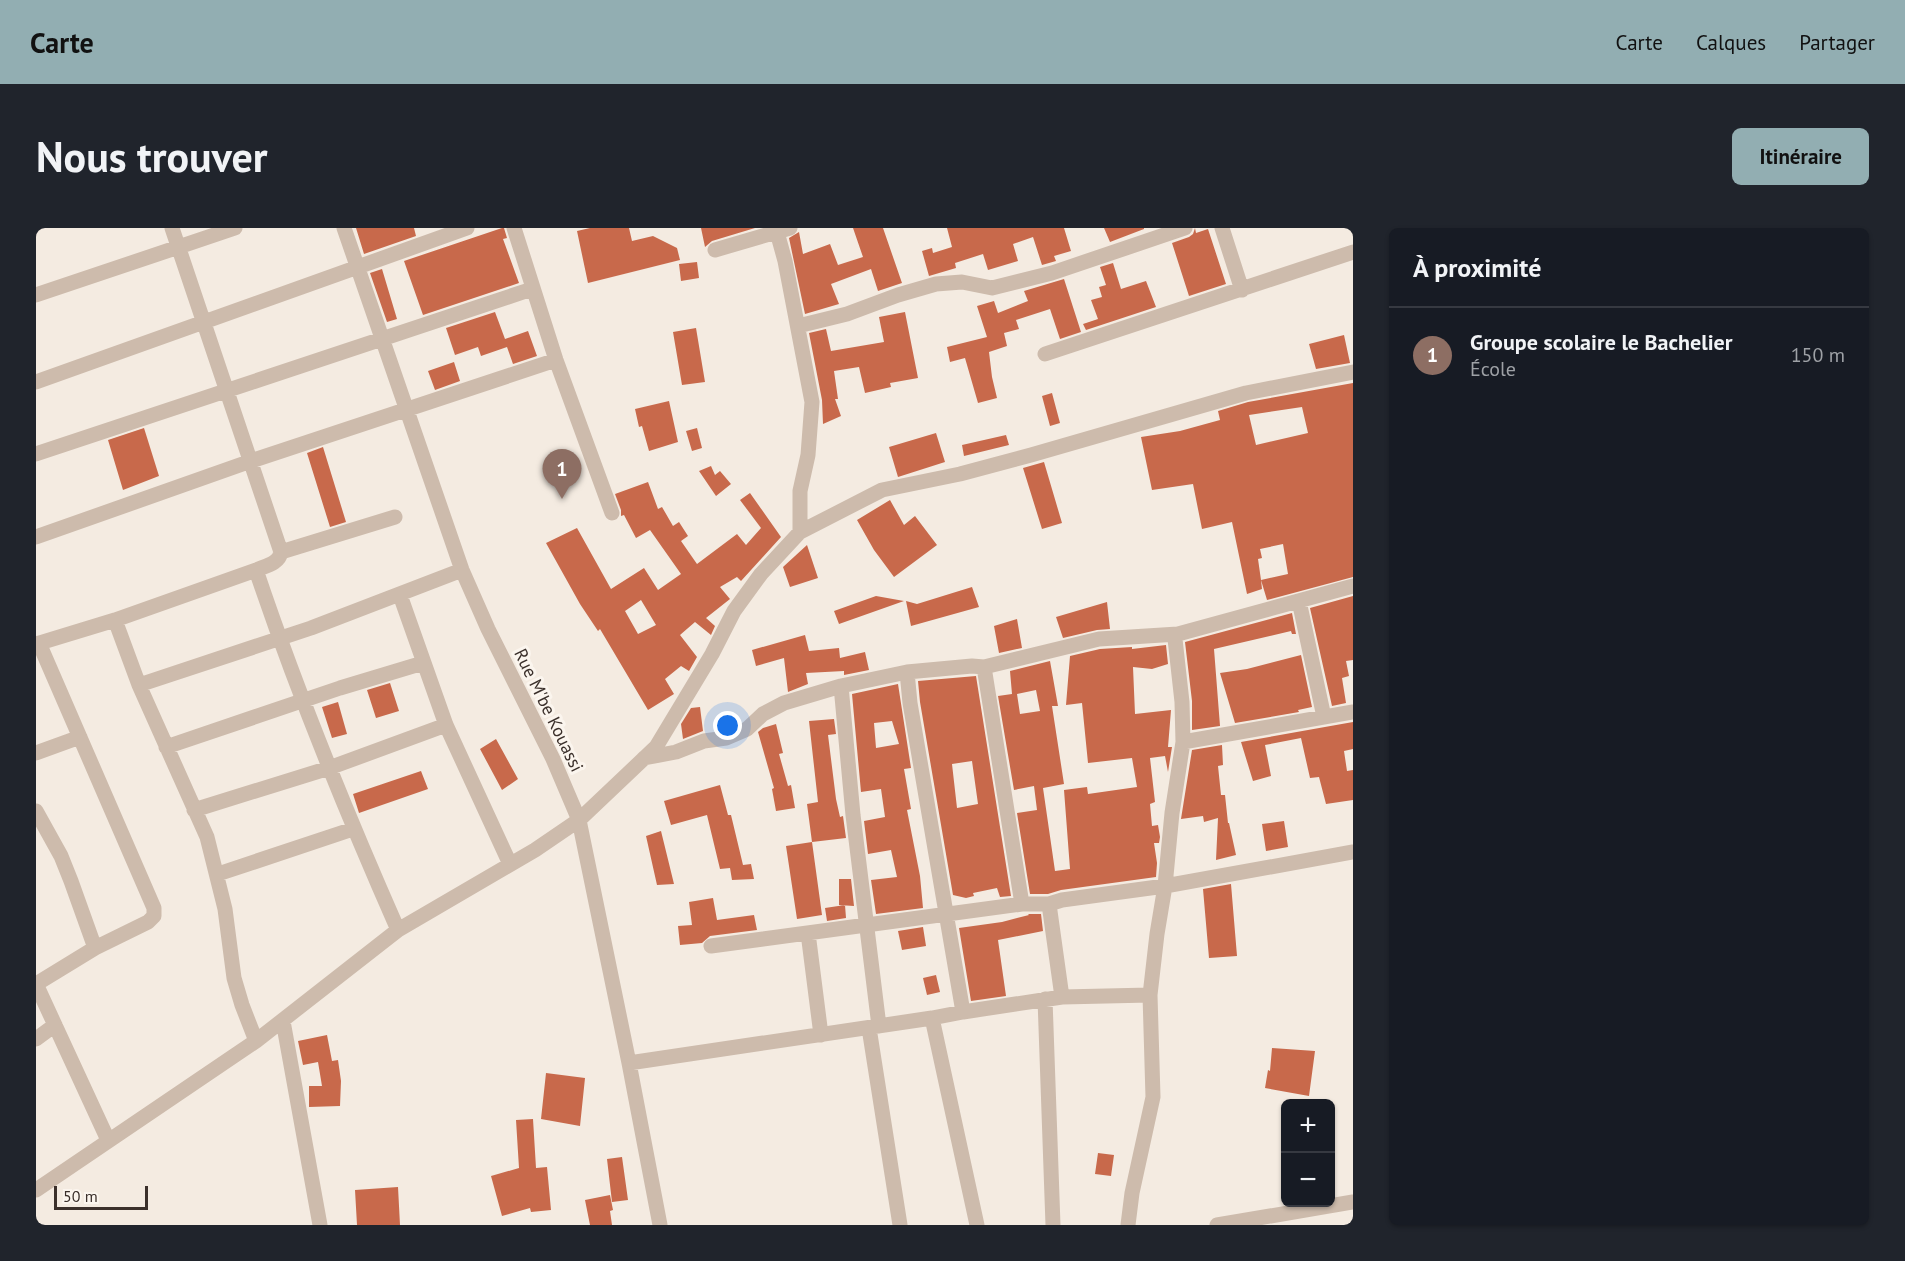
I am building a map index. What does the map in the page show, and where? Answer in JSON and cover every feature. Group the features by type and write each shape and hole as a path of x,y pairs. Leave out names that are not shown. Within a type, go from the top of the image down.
{"street":[{"path":"108,1140 36,984 95,948 148,922 154,916 154,908 37,644 115,620 256,570 277,561 280,552 228,390 172,228"},
{"path":"36,295 236,228"},
{"name":"Rue M'be Kouassi","path":"344,228 462,570 488,629 553,759 579,820 660,1225"},
{"path":"36,382 467,228"},
{"path":"514,228 556,360 612,513"},
{"path":"798,326 847,314 898,294 936,284 962,282 993,288 1052,273 1185,228"},
{"path":"1222,228 1242,290"},
{"path":"715,250 784,230 786,261 812,402 808,455 800,491 800,532"},
{"path":"1044,354 1353,252"},
{"path":"36,453 532,289"},
{"path":"36,537 251,461 556,360"},
{"path":"36,1190 256,1041 398,930 579,820 656,747 712,654 734,611 761,574 800,532 882,490 960,474 1021,458 1246,393 1353,372"},
{"path":"280,552 395,517"},
{"path":"256,570 279,639 353,829 398,930"},
{"path":"139,685 279,639 462,570"},
{"path":"645,758 675,752 704,741 726,738 747,729 763,714 784,703 841,686 907,672 984,667 1099,639 1178,634 1353,586"},
{"path":"400,595 446,725 510,864"},
{"path":"1299,601 1324,717"},
{"path":"115,620 139,685 207,837 225,909 234,978 256,1041"},
{"path":"1128,1225 1132,1193 1153,1097 1150,995 1183,742 1182,702 1175,639 1178,634"},
{"path":"166,747 303,700 423,663"},
{"path":"984,667 1022,904"},
{"path":"907,672 910,703 963,1012"},
{"path":"841,686 866,924 874,1027 900,1225"},
{"path":"1183,742 1353,712"},
{"path":"194,810 329,768 446,725"},
{"path":"36,753 80,737"},
{"path":"36,811 71,880 95,948"},
{"path":"218,874 353,829"},
{"path":"711,946 1022,904 1049,904 1062,900 1165,886 1353,852"},
{"path":"1049,904 1062,998"},
{"path":"808,933 821,1035"},
{"path":"629,1063 1045,999 1150,995"},
{"path":"1045,999 1053,1225"},
{"path":"932,1018 977,1225"},
{"path":"283,1021 320,1225"},
{"path":"36,1040 56,1025"},
{"path":"1217,1225 1353,1202"}],"building":[{"path":"356,228 414,228 416,236 364,254"},
{"path":"502,228 507,238 503,239 519,283 423,315 404,261"},
{"path":"590,228 629,228 632,241 653,236 677,248 680,260 588,283 577,231"},
{"path":"701,228 755,228 712,241 705,247"},
{"path":"853,228 883,228 902,283 878,291 871,269 831,284 839,304 805,314 789,238 799,232 803,254 830,244 838,265 863,257"},
{"path":"947,228 1064,228 1071,251 1054,256 1056,261 1042,265 1033,237 1013,244 1018,261 988,270 983,254 955,263 956,268 929,276 922,251 932,248 933,253 952,247"},
{"path":"1104,228 1144,228 1144,229 1110,242"},
{"path":"1195,228 1196,233 1208,229 1226,284 1189,296 1172,243 1189,237"},
{"path":"697,262 699,278 681,281 679,264"},
{"path":"1113,263 1121,289 1146,281 1156,307 1086,330 1083,324 1098,319 1091,300 1102,297 1099,287 1106,285 1100,267"},
{"path":"382,269 397,319 387,322 370,273"},
{"path":"1064,279 1081,332 1060,339 1050,309 1016,320 1019,329 1004,333 1007,346 989,352 997,398 978,403 965,358 950,362 947,347 987,337 977,306 994,301 998,313 1028,301 1024,291"},
{"path":"495,312 505,339 528,331 537,356 513,364 507,347 481,356 478,347 455,355 446,328"},
{"path":"905,312 918,378 890,383 891,387 865,393 859,367 834,371 838,399 835,399 841,416 823,424 822,400 809,333 826,329 831,351 884,342 879,317"},
{"path":"696,328 705,382 682,385 673,332"},
{"path":"1344,335 1350,363 1316,369 1309,344"},
{"path":"454,362 460,381 435,390 428,371"},
{"path":"1353,383 1353,577 1267,600 1261,580 1262,589 1247,594 1232,522 1202,529 1193,484 1152,490 1141,437 1180,431 1220,420 1218,411 1248,402","holes":["1302,407 1308,433 1256,445 1249,415","1283,544 1288,574 1261,580 1258,559 1262,558 1260,549"]},
{"path":"1052,393 1060,423 1050,426 1042,396"},
{"path":"669,401 678,442 649,451 642,426 639,427 635,409"},
{"path":"144,428 159,476 123,490 108,440"},
{"path":"697,428 702,448 692,451 686,431"},
{"path":"936,433 945,462 898,477 889,447"},
{"path":"1006,435 1009,445 964,456 962,445"},
{"path":"323,447 346,522 330,527 307,453"},
{"path":"1044,462 1062,523 1042,529 1023,468"},
{"path":"711,466 715,475 720,471 731,484 716,496 699,471"},
{"path":"648,482 658,509 662,507 673,526 679,522 688,536 681,541 697,564 737,534 746,545 761,528 740,500 750,493 781,537 741,581 737,577 720,587 730,599 706,618 715,626 711,635 695,622 680,635 697,657 689,671 681,666 665,679 674,694 648,710 600,629 598,631 580,604 546,543 577,528 611,589 644,568 658,590 681,574 650,530 636,538 624,515 621,516 615,494","holes":["641,600 656,625 638,634 625,611"]},
{"path":"890,500 904,525 915,516 937,545 894,577 874,550 857,520"},
{"path":"807,545 818,578 790,587 783,567"},
{"path":"972,587 979,607 911,626 906,601 917,604"},
{"path":"876,596 904,601 839,624 834,611"},
{"path":"1353,596 1353,660 1346,661 1349,676 1342,678 1346,703 1332,706 1310,608"},
{"path":"1107,602 1110,629 1063,638 1056,617"},
{"path":"1292,613 1296,634 1292,634 1291,631 1214,649 1220,726 1192,730 1192,701 1185,642"},
{"path":"1017,619 1022,648 999,653 994,626"},
{"path":"805,635 809,651 839,648 840,658 865,652 869,670 844,675 844,671 806,673 808,684 788,692 784,658 756,666 752,650"},
{"path":"1166,645 1168,664 1152,669 1133,667 1135,714 1171,710 1168,747 1172,747 1168,772 1165,756 1150,758 1155,802 1150,804 1152,826 1158,825 1160,837 1159,843 1154,843 1157,863 1156,877 1061,890 1048,894 1030,894 1017,813 1037,810 1034,786 1014,790 998,696 1012,694 1010,671 1050,661 1058,706 1052,706 1064,784 1043,788 1055,871 1070,869 1064,790 1087,787 1088,794 1137,787 1132,758 1088,763 1082,703 1066,705 1070,656 1100,649 1132,647 1132,649","holes":["1036,690 1040,711 1020,714 1017,694"]},
{"path":"1301,655 1312,707 1298,710 1299,712 1235,723 1220,673 1247,669"},
{"path":"976,676 1011,896 1000,897 997,888 973,893 974,896 966,898 953,895 918,681","holes":["972,761 978,804 957,808 952,764"]},
{"path":"390,683 399,711 376,718 367,690"},
{"path":"898,684 911,768 904,769 911,809 907,810 920,876 923,908 876,914 871,880 897,877 891,850 868,854 864,821 885,817 881,789 861,792 852,694","holes":["892,721 899,744 876,748 874,723"]},
{"path":"338,702 347,734 332,738 322,707"},
{"path":"700,707 703,731 683,739 681,724 691,708"},
{"path":"834,719 836,734 828,735 836,799 840,817 843,816 846,838 812,842 807,804 818,802 809,721"},
{"path":"1353,722 1353,749 1344,751 1347,771 1353,770 1353,800 1326,804 1319,777 1310,778 1301,738 1265,745 1271,776 1253,781 1241,742"},
{"path":"776,724 783,753 779,754 788,786 791,785 795,808 776,811 772,789 774,788 758,732"},
{"path":"496,739 518,779 502,790 480,749"},
{"path":"1222,745 1223,765 1218,766 1221,795 1225,795 1228,823 1236,855 1216,860 1218,818 1204,822 1203,816 1181,819 1192,750"},
{"path":"421,771 428,789 359,813 353,794"},
{"path":"720,785 728,815 731,815 743,865 751,864 754,879 732,880 730,868 720,869 707,815 671,825 664,801"},
{"path":"1284,821 1288,847 1266,851 1262,824"},
{"path":"661,831 674,884 657,885 646,836"},
{"path":"812,842 822,915 797,919 786,846"},
{"path":"839,879 851,879 854,906 839,905"},
{"path":"1231,884 1237,956 1209,958 1203,889"},
{"path":"713,898 717,920 754,915 757,930 710,936 702,943 680,945 678,926 692,925 689,902"},
{"path":"845,905 846,918 827,921 825,908"},
{"path":"1028,914 1041,914 1043,931 998,940 1006,996 971,1001 959,928 1002,922"},
{"path":"923,927 926,946 902,950 898,931"},
{"path":"936,975 940,992 927,995 923,978"},
{"path":"327,1035 332,1061 338,1060 341,1081 340,1106 309,1107 309,1086 322,1086 318,1062 303,1065 298,1041"},
{"path":"1272,1048 1315,1051 1309,1096 1265,1088 1268,1070 1270,1071"},
{"path":"546,1073 585,1078 580,1126 541,1119"},
{"path":"533,1119 536,1168 547,1167 551,1210 531,1212 530,1208 502,1216 491,1176 519,1168 516,1120"},
{"path":"1098,1153 1114,1155 1111,1176 1095,1174"},
{"path":"622,1157 628,1200 612,1202 607,1159"},
{"path":"398,1187 400,1225 357,1225 355,1190"},
{"path":"610,1195 613,1210 610,1211 612,1225 590,1225 585,1200"}],"place":[{"name":"Groupe scolaire le Bachelier","path":"562,499"}]}
